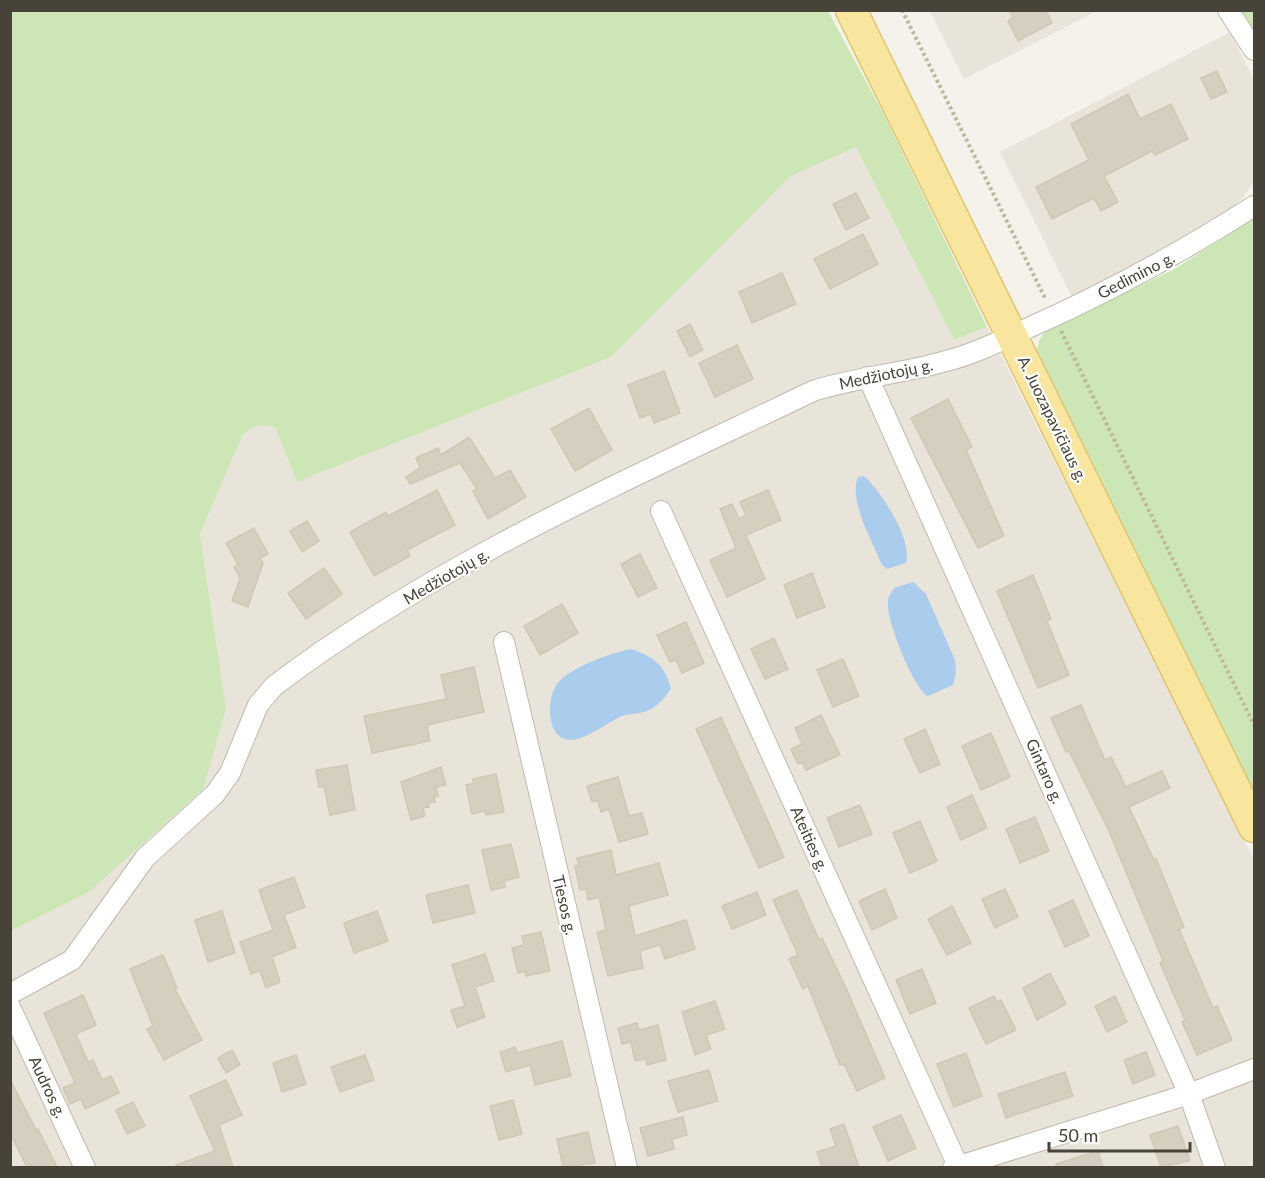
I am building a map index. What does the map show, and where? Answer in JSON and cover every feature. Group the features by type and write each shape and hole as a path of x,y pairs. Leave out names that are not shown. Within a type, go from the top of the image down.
{"main road":[{"name":"A. Juozapavičiaus g.","path":"852,10 1254,827"}],"street":[{"path":"1228,10 1254,48"},
{"name":"Gedimino g.","path":"1013,335 1189,248 1254,206"},
{"name":"Medžiotojų g.","path":"10,994 72,960 145,858 215,794 231,773 258,705 274,686 295,670 420,589 516,536 813,391 868,377 945,362 1013,335"},
{"name":"Gintaro g.","path":"868,377 1189,1094 1215,1167"},
{"name":"Ateities g.","path":"661,511 957,1167"},
{"name":"Tiesos g.","path":"504,642 627,1167"},
{"name":"Audros g.","path":"10,1007 85,1167"},
{"path":"957,1167 1189,1094 1254,1069"}],"path":[{"path":"902,10 1254,725"}],"shaded area":[{"path":"930,11 1097,11 964,79"},
{"path":"1230,32 1254,80 1254,181 1243,198 1216,220 1073,299 1000,152"},
{"path":"856,147 954,340 987,327 1254,860 1254,1167 11,1168 11,931 89,892 226,709 200,534 243,434 257,424 275,427 297,482 611,357 791,176"}],"green space":[{"path":"11,10 828,11 885,117 987,327 954,340 856,147 791,176 611,357 297,482 275,427 257,425 243,434 200,534 226,709 203,789 89,892 11,931"},
{"path":"1239,11 1254,11 1254,30"},
{"path":"1254,218 1254,792 1037,358 1037,349 1042,335 1049,329 1173,270"}],"water":[{"path":"864,476 894,516 905,542 906,563 887,569 882,565 863,521 856,497 858,477"},
{"path":"913,582 926,594 955,660 956,672 953,685 928,696 922,691 908,668 888,610 888,599 894,588"},
{"path":"631,649 646,655 662,668 671,689 650,710 622,716 578,739 563,739 553,727 551,718 551,699 557,684 571,672 602,657"}],"building":[{"path":"1009,10 1046,10 1052,23 1018,41 1008,21 1013,18"},
{"path":"1217,71 1227,92 1211,99 1201,78"},
{"path":"1128,94 1140,119 1171,104 1188,139 1155,155 1152,151 1104,176 1118,202 1101,211 1094,198 1052,219 1036,187 1089,160 1071,124"},
{"path":"856,193 869,218 846,230 833,204"},
{"path":"863,234 878,264 830,289 814,259"},
{"path":"782,273 796,304 752,323 739,292"},
{"path":"690,324 703,350 690,357 677,331"},
{"path":"737,345 753,379 715,397 699,363"},
{"path":"664,371 680,413 654,423 651,414 640,418 628,385"},
{"path":"948,399 972,447 966,450 1004,536 978,548 911,418"},
{"path":"589,408 612,450 575,471 551,429"},
{"path":"469,437 495,478 510,470 526,497 488,519 473,491 477,489 460,463 410,484 406,477 420,468 416,458 438,448 441,455"},
{"path":"437,490 455,525 407,550 410,556 374,576 350,532 386,512 388,516"},
{"path":"768,490 781,520 746,535 765,579 727,597 710,560 736,548 720,509 732,504 739,519 746,515 740,502"},
{"path":"307,521 319,541 302,552 290,531"},
{"path":"254,528 268,554 260,558 263,563 248,607 232,601 240,578 234,567 238,565 226,543"},
{"path":"640,554 657,588 638,597 621,564"},
{"path":"324,568 342,594 306,619 288,593"},
{"path":"812,573 825,607 797,618 784,585"},
{"path":"1033,575 1051,619 1047,621 1069,675 1038,688 997,591"},
{"path":"562,604 578,633 540,655 524,626"},
{"path":"686,622 704,663 682,673 676,660 670,662 657,635"},
{"path":"774,638 788,669 765,679 751,649"},
{"path":"843,659 859,696 833,707 817,670"},
{"path":"474,667 484,712 427,725 430,741 372,753 364,716 446,699 441,675"},
{"path":"1081,705 1105,760 1111,757 1126,787 1162,771 1170,788 1129,807 1154,860 1156,859 1184,927 1179,929 1213,1008 1217,1006 1232,1040 1197,1055 1182,1022 1185,1020 1160,963 1163,961 1108,829 1069,751 1066,752 1051,718"},
{"path":"821,715 840,755 806,770 802,762 798,764 791,749 802,744 795,728"},
{"path":"721,717 784,857 759,868 696,729"},
{"path":"925,729 940,764 920,773 904,739"},
{"path":"991,733 1010,777 981,790 962,746"},
{"path":"347,765 355,810 330,815 324,786 319,787 316,770"},
{"path":"441,767 446,785 436,787 438,796 434,797 435,802 428,803 429,807 423,808 425,816 411,820 401,782"},
{"path":"496,774 504,812 486,815 485,811 472,814 466,785 474,783 473,779"},
{"path":"618,777 629,816 642,813 648,834 619,842 609,809 601,812 598,801 592,802 587,786"},
{"path":"972,795 987,828 961,840 947,807"},
{"path":"860,805 872,834 839,847 827,818"},
{"path":"1035,817 1049,851 1020,863 1006,829"},
{"path":"920,821 937,861 910,873 893,833"},
{"path":"511,844 519,877 504,881 505,887 491,890 482,850"},
{"path":"611,850 616,875 659,863 668,895 629,906 635,936 686,920 695,949 665,959 660,945 640,951 643,968 608,976 597,932 606,930 599,897 588,900 586,889 580,890 575,866 579,865 577,858"},
{"path":"294,877 305,907 284,915 296,947 272,957 280,982 266,988 260,971 251,974 240,942 273,930 259,890"},
{"path":"468,885 475,913 433,923 426,895"},
{"path":"885,889 897,918 872,930 859,901"},
{"path":"1005,889 1018,917 995,928 982,899"},
{"path":"797,890 819,940 822,938 846,988 885,1078 857,1091 844,1064 840,1065 808,986 803,989 789,959 798,955 773,900"},
{"path":"757,892 766,915 732,929 722,906"},
{"path":"1073,900 1089,936 1065,947 1049,911"},
{"path":"952,906 971,943 947,955 928,919"},
{"path":"222,911 235,953 208,962 195,920"},
{"path":"377,911 388,941 354,953 344,923"},
{"path":"541,932 550,971 526,976 525,971 518,973 512,948 524,945 522,936"},
{"path":"485,954 494,981 475,987 485,1017 457,1027 451,1010 465,1006 452,965"},
{"path":"163,955 177,988 175,989 202,1040 164,1060 147,1029 153,1026 130,969"},
{"path":"922,969 936,1003 910,1014 896,980"},
{"path":"1050,973 1066,1004 1037,1020 1023,988"},
{"path":"83,995 96,1025 76,1034 88,1062 93,1060 102,1080 111,1076 119,1093 85,1109 81,1099 70,1104 63,1088 75,1083 44,1013"},
{"path":"994,996 997,1002 1001,1000 1016,1030 986,1044 969,1008"},
{"path":"1115,996 1127,1022 1107,1032 1095,1006"},
{"path":"715,1001 725,1029 706,1035 711,1049 695,1055 682,1012"},
{"path":"637,1023 639,1030 658,1025 666,1060 647,1065 646,1059 635,1061 631,1042 622,1044 618,1028"},
{"path":"562,1041 571,1076 535,1085 530,1065 506,1072 500,1052 515,1047 517,1053"},
{"path":"232,1050 240,1065 226,1073 218,1058"},
{"path":"1146,1052 1155,1075 1133,1084 1124,1060"},
{"path":"966,1053 982,1096 954,1107 937,1064"},
{"path":"296,1055 306,1084 282,1092 273,1063"},
{"path":"365,1055 374,1080 340,1092 331,1067"},
{"path":"709,1070 718,1101 678,1112 668,1081"},
{"path":"1065,1072 1073,1096 1006,1118 998,1094"},
{"path":"10,1079 57,1167 27,1167 10,1133"},
{"path":"226,1080 242,1115 219,1125 233,1167 176,1167 176,1165 215,1151 190,1096"},
{"path":"513,1100 522,1134 499,1140 490,1106"},
{"path":"133,1102 145,1126 127,1134 116,1110"},
{"path":"901,1115 916,1148 888,1161 873,1127"},
{"path":"683,1117 687,1135 672,1139 674,1149 648,1156 640,1128"},
{"path":"844,1124 859,1167 822,1167 817,1152 836,1146 830,1129"},
{"path":"1178,1126 1190,1161 1161,1167 1150,1135"},
{"path":"588,1132 595,1163 563,1167 557,1139"},
{"path":"1098,1151 1103,1167 1056,1167 1056,1164"}]}
